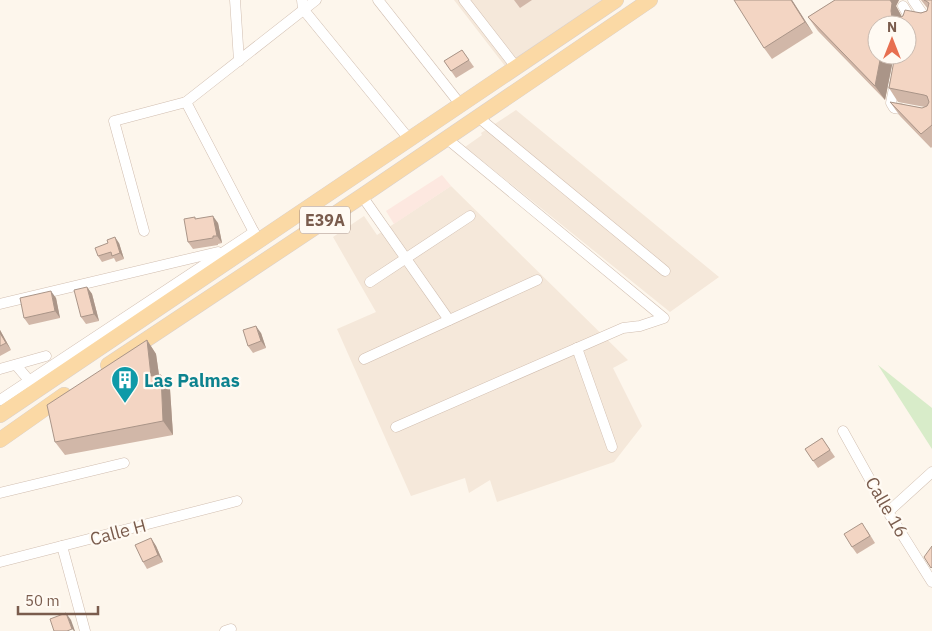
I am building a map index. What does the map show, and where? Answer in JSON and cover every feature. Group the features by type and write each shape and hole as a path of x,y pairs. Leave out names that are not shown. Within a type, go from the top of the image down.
{"main road":[{"name":"E39A","path":"0,415 33,385 409,139 616,0"},
{"name":"E39A","path":"96,374 650,0"},
{"path":"497,80 508,96"},
{"path":"0,440 73,389"}],"street":[{"path":"235,0 239,61"},
{"path":"144,231 114,121 186,102 239,61 303,4 316,0"},
{"path":"378,0 460,104"},
{"path":"464,0 516,67"},
{"path":"913,0 929,19"},
{"path":"303,4 409,139"},
{"path":"903,6 906,15"},
{"path":"897,74 891,103 894,108 913,111"},
{"path":"186,102 254,240"},
{"path":"478,117 665,271"},
{"path":"396,427 623,328 640,326 664,318 446,138"},
{"path":"362,196 449,320"},
{"path":"370,282 470,216"},
{"path":"0,304 226,250 254,240"},
{"path":"0,400 33,385 226,250 254,240"},
{"path":"364,359 538,280"},
{"path":"577,348 612,447"},
{"path":"0,369 46,356"},
{"path":"16,365 33,385"},
{"name":"Calle 16","path":"843,431 888,512 932,582"},
{"path":"0,493 124,463"},
{"path":"888,512 932,472"},
{"name":"Calle H","path":"0,562 237,501"},
{"path":"62,546 85,631"}],"shaded area":[{"path":"454,0 603,0 505,66"},
{"path":"516,110 719,277 670,312 465,147 482,135 481,133"},
{"path":"442,175 451,186 394,224 386,211"},
{"path":"451,186 628,360 613,368 642,426 614,462 497,502 490,480 469,493 465,478 411,496 337,329 376,312 333,237 364,216 377,235"}],"green space":[{"path":"878,365 932,408 932,449"}],"building":[{"path":"734,0 791,0 805,22 764,48"},
{"path":"835,0 890,0 892,3 892,15 867,15 867,65 879,65 875,86 808,17"},
{"path":"924,0 932,0 932,125 921,134 890,102 922,108 927,106 929,102 927,96 889,88 893,65 917,65 917,15 903,15 905,10 921,13 927,11 929,3"},
{"path":"462,50 469,60 451,71 444,61"},
{"path":"213,216 217,236 188,242 184,219"},
{"path":"115,237 120,253 112,256 111,252 98,256 95,248 108,243 107,240"},
{"path":"87,287 94,314 81,317 74,290"},
{"path":"51,291 55,311 24,318 20,298"},
{"path":"256,326 261,341 248,346 243,330"},
{"path":"0,333 6,343 0,346"},
{"name":"Las Palmas","path":"147,340 151,376 161,375 163,421 55,442 47,405"},
{"path":"822,438 830,450 813,461 805,449"},
{"path":"862,523 870,536 852,547 844,534"},
{"path":"151,538 158,555 143,562 135,545"},
{"path":"932,546 932,567 931,568 924,557"},
{"path":"66,613 72,629 54,631 50,619"}],"place":[{"name":"Las Palmas","path":"125,404"}]}
